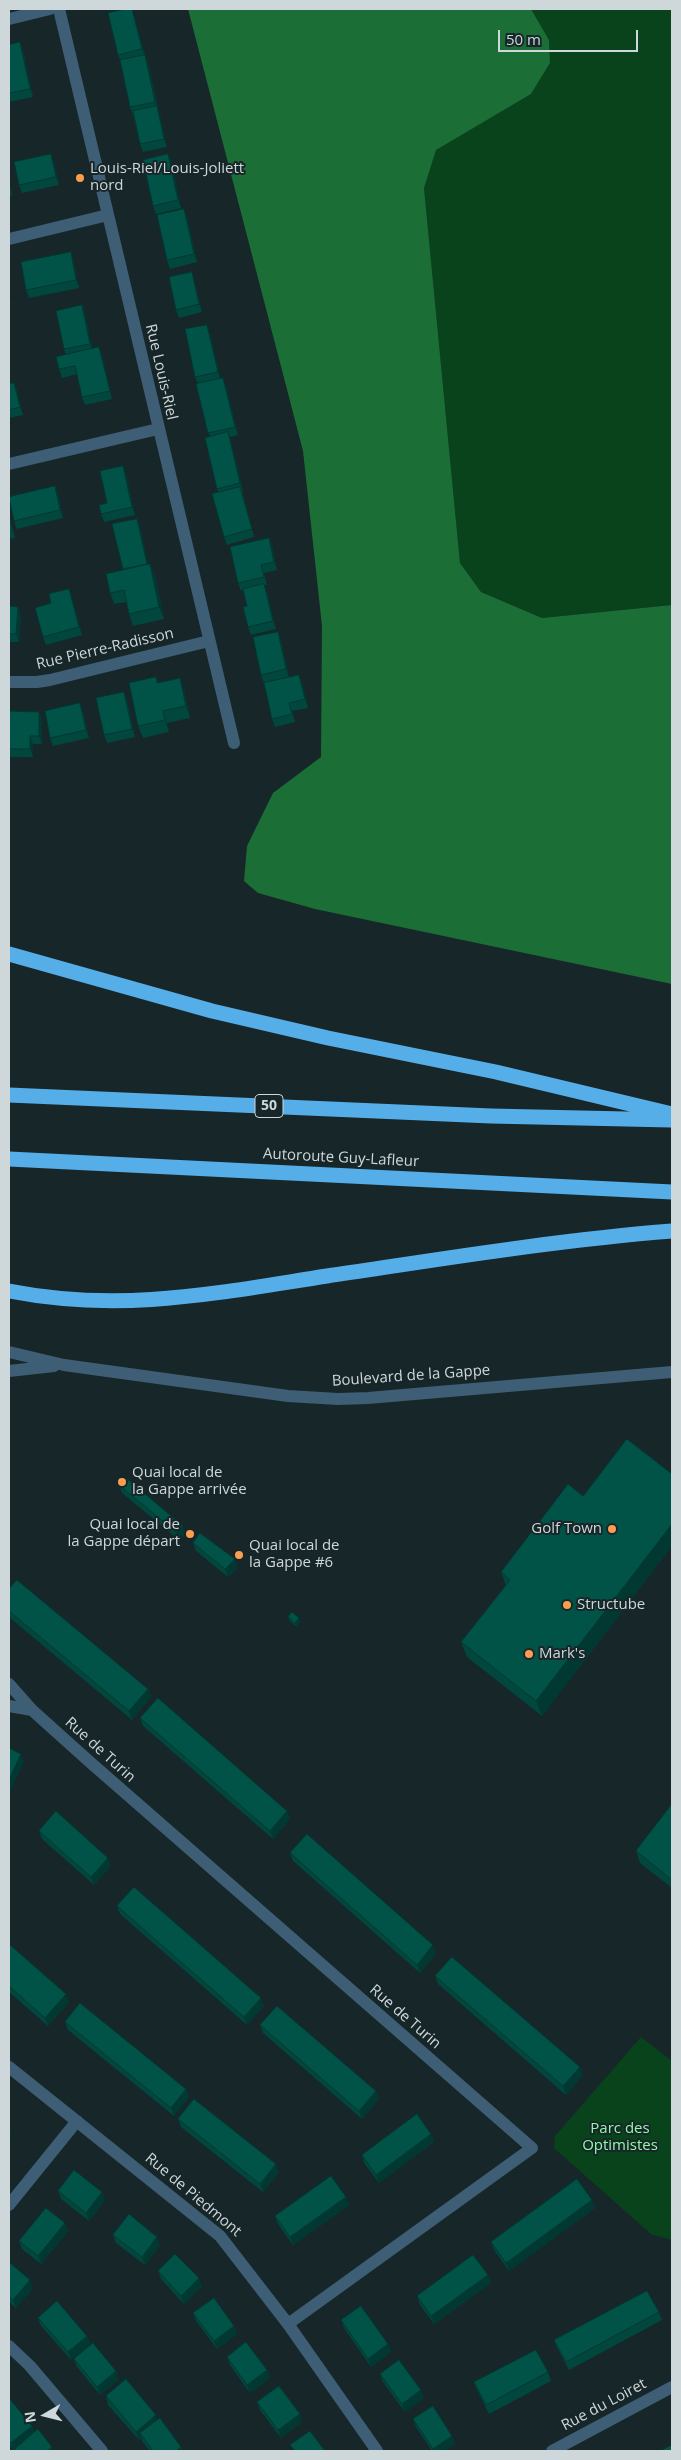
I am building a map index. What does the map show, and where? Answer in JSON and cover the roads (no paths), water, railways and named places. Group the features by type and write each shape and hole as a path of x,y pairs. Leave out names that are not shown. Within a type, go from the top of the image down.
{"highway":[{"path":"9,954 88,978 230,1015 328,1038 496,1072 672,1114"},
{"name":"50","path":"9,1094 491,1116 672,1120"},
{"name":"Autoroute Guy-Lafleur","path":"9,1159 672,1192"},
{"path":"9,1291 90,1301 164,1300 559,1243 672,1231"}],"street":[{"path":"9,19 50,9"},
{"name":"Rue Louis-Riel","path":"59,9 234,743"},
{"path":"9,238 108,215"},
{"path":"9,464 158,429"},
{"name":"Rue Pierre-Radisson","path":"9,682 50,680 209,641"},
{"name":"Boulevard de la Gappe","path":"9,1352 64,1365 288,1396 338,1399 672,1372"},
{"name":"Boulevard de la Gappe","path":"9,1371 64,1365"},
{"name":"Rue de Turin","path":"9,1684 32,1710 240,1896 532,2148 288,2324"},
{"path":"9,1706 32,1710"},
{"name":"Rue de Piedmont","path":"9,2067 220,2236 288,2324 377,2451"},
{"path":"9,2205 77,2121"},
{"path":"9,2346 30,2366 102,2451"},
{"name":"Rue du Loiret","path":"552,2451 672,2387"}],"place":[{"name":"Louis-Riel/Louis-Joliett nord","path":"80,178"},
{"name":"Quai local de la Gappe arrivée","path":"122,1482"},
{"name":"Golf Town","path":"612,1529"},
{"name":"Quai local de la Gappe départ","path":"190,1534"},
{"name":"Quai local de la Gappe #6","path":"239,1555"},
{"name":"Structube","path":"567,1605"},
{"name":"Mark's","path":"529,1654"}],"park label":[{"name":"Parc des Optimistes","path":"620,2138"}]}
